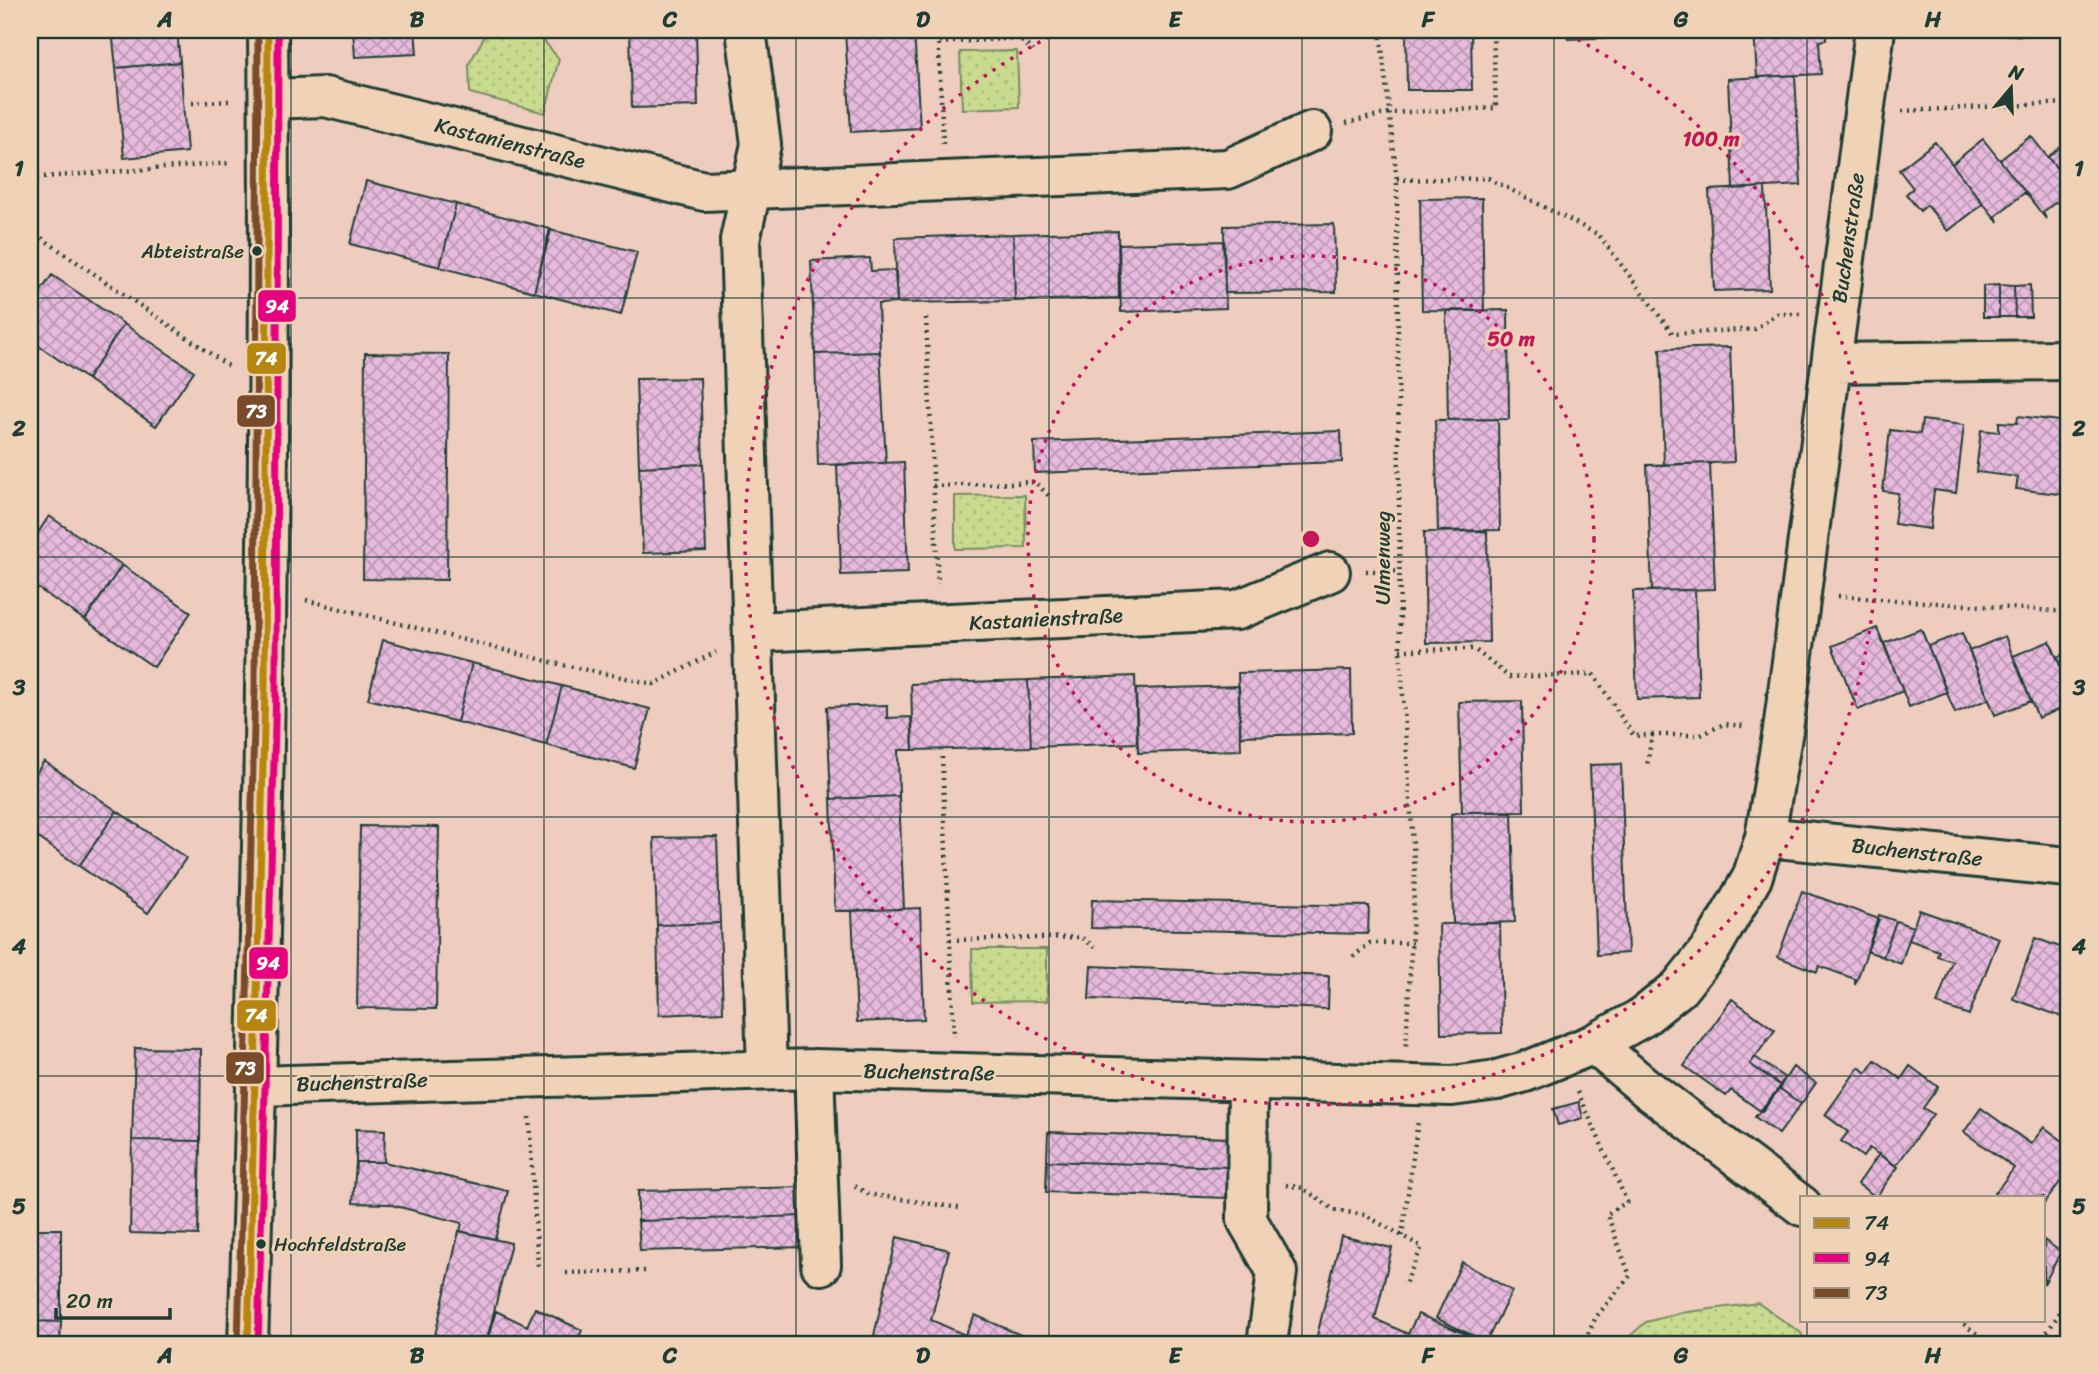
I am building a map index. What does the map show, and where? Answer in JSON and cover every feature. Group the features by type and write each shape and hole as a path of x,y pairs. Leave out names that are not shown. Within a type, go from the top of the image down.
{"street":[{"path":"248,1344 257,1086 266,590 271,160 268,30"},
{"path":"747,30 761,144 740,240 767,1070"},
{"name":"Buchenstraße","path":"257,1086 814,1069 1413,1086 1497,1080 1594,1044 1643,1017 1679,988 1712,947 1752,878 1765,837 1802,594 1875,30"},
{"name":"Kastanienstraße","path":"269,99 325,97 704,191 1228,169 1312,131"},
{"path":"1832,363 2068,360"},
{"name":"Kastanienstraße","path":"754,632 1237,610 1330,572"},
{"name":"Buchenstraße","path":"1765,837 2068,867"},
{"path":"1594,1044 1645,1087 1800,1204"},
{"path":"814,1069 821,1265"},
{"path":"1248,1081 1247,1220 1277,1272 1267,1344"}],"path":[{"path":"938,30 944,180"},
{"name":"Ulmenweg","path":"1380,30 1397,180 1400,650 1415,876 1412,943 1413,1086 1402,1236"},
{"path":"1389,113 1496,108 1493,32 1521,30"},
{"path":"939,43 1018,38 1033,51"},
{"path":"1866,113 2068,103"},
{"path":"30,178 271,160"},
{"path":"1397,180 1488,178 1599,235 1673,334 1755,329 1777,314 1838,313"},
{"path":"30,230 268,393"},
{"path":"926,317 939,624"},
{"path":"933,486 1035,482 1049,496"},
{"path":"266,590 562,665 654,684 754,632"},
{"path":"1802,594 2068,612"},
{"path":"1400,650 1474,649 1509,677 1593,674 1634,736 1701,735 1724,724 1783,730"},
{"path":"1647,765 1652,735"},
{"path":"943,757 955,1073"},
{"path":"950,940 1081,937 1095,947"},
{"path":"1353,957 1370,943 1412,943"},
{"path":"1556,1060 1585,1102 1627,1202 1607,1214 1630,1276 1596,1317 1583,1344"},
{"path":"526,1077 538,1267"},
{"path":"818,1164 868,1194 959,1208"},
{"path":"1247,1178 1303,1188 1334,1210 1365,1215 1422,1247 1404,1286"},
{"path":"566,1273 645,1271"},
{"path":"2040,1344 2068,1300"},
{"path":"1961,1322 1990,1344"}],"green space":[{"path":"488,30 535,30 559,59 545,113 470,93 469,64"},
{"path":"1017,51 1019,107 962,109 960,52"},
{"path":"1025,495 1026,548 955,549 955,496"},
{"path":"972,949 1047,949 1047,1001 973,1002"},
{"path":"1758,1303 1801,1333 1805,1344 1621,1344 1646,1322 1680,1313"}],"building":[{"path":"112,30 177,30 180,62 116,68"},
{"path":"353,30 415,30 417,54 355,57"},
{"path":"630,30 696,30 698,106 632,108"},
{"path":"845,30 914,30 920,128 851,132"},
{"path":"1021,30 1112,30 1022,34"},
{"path":"1406,30 1471,30 1472,90 1407,90"},
{"path":"1567,30 1651,30 1651,36 1568,39"},
{"path":"1754,30 1826,30 1826,40 1819,41 1821,74 1757,77"},
{"path":"1972,30 2023,30 2022,36"},
{"path":"180,62 187,152 124,158 116,68"},
{"path":"1795,75 1801,185 1733,189 1728,79"},
{"path":"2031,136 2068,183 2068,193 2043,212 2046,219 2000,160"},
{"path":"1983,139 2030,198 2024,193 1996,216 1998,222 1952,164"},
{"path":"2068,141 2068,183 2048,157"},
{"path":"1935,142 1983,204 1948,231 1927,205 1920,211 1906,194 1913,188 1899,170"},
{"path":"366,181 456,204 440,267 350,244"},
{"path":"1765,187 1770,289 1714,291 1709,190"},
{"path":"1482,198 1484,311 1422,310 1420,199"},
{"path":"456,204 550,229 534,292 440,267"},
{"path":"1334,224 1336,292 1225,293 1224,226"},
{"path":"551,230 637,252 621,315 534,292"},
{"path":"1118,231 1119,298 1015,301 1013,234"},
{"path":"1013,234 1015,301 897,303 895,238"},
{"path":"1223,241 1226,308 1121,312 1119,244"},
{"path":"870,258 871,271 895,270 897,303 878,304 880,352 815,354 811,261"},
{"path":"52,275 124,324 87,379 30,340 30,307"},
{"path":"1999,285 2014,286 2015,317 1999,317"},
{"path":"1999,285 1999,317 1983,317 1983,286"},
{"path":"2030,285 2031,317 2015,317 2014,286"},
{"path":"1508,310 1509,419 1448,420 1446,311"},
{"path":"124,324 194,371 156,426 87,379"},
{"path":"1730,347 1734,462 1664,465 1660,349"},
{"path":"880,352 886,463 818,465 815,354"},
{"path":"365,353 449,354 447,580 363,579"},
{"path":"700,378 703,464 639,467 636,379"},
{"path":"2018,416 2068,422 2068,495 2016,489 2018,477 1976,472 1981,430 1999,432 1999,422 2017,423"},
{"path":"1498,419 1500,530 1438,531 1435,420"},
{"path":"1922,420 1964,425 1956,493 1934,490 1930,529 1894,524 1898,493 1883,491 1890,430 1920,434"},
{"path":"1341,431 1342,462 1035,473 1034,442"},
{"path":"904,462 908,573 841,575 837,465"},
{"path":"1710,463 1715,589 1652,591 1647,465"},
{"path":"703,464 706,551 643,553 639,467"},
{"path":"49,516 122,565 85,620 30,583 30,545"},
{"path":"1487,531 1489,642 1426,643 1424,532"},
{"path":"122,565 191,612 154,667 85,620"},
{"path":"1695,590 1699,697 1637,699 1633,591"},
{"path":"1877,628 1903,691 1858,710 1832,646"},
{"path":"1921,629 1947,692 1909,707 1884,643"},
{"path":"1962,633 1989,699 1955,713 1928,646"},
{"path":"2005,636 2031,701 1995,715 1969,651"},
{"path":"383,640 472,663 457,722 368,699"},
{"path":"2050,641 2068,685 2068,706 2038,718 2013,656"},
{"path":"2068,652 2068,685 2057,657"},
{"path":"472,663 562,686 546,745 457,722"},
{"path":"1351,670 1352,733 1240,736 1238,673"},
{"path":"1135,676 1137,743 1031,747 1028,680"},
{"path":"1028,680 1031,747 913,750 911,684"},
{"path":"562,686 650,709 634,768 546,745"},
{"path":"1239,686 1241,750 1138,753 1136,689"},
{"path":"1522,701 1524,811 1462,812 1459,702"},
{"path":"887,705 887,718 911,717 913,750 898,750 899,796 831,799 827,707"},
{"path":"44,761 117,811 79,866 30,832 30,783"},
{"path":"1621,764 1628,953 1597,955 1590,765"},
{"path":"899,796 904,909 835,911 831,799"},
{"path":"117,811 186,858 148,913 79,866"},
{"path":"1512,812 1515,922 1453,924 1451,814"},
{"path":"360,826 439,827 436,1009 357,1008"},
{"path":"717,837 720,923 657,925 654,838"},
{"path":"1802,891 1879,919 1855,985 1855,979 1819,966 1817,972 1778,957"},
{"path":"1092,900 1369,906 1368,934 1091,928"},
{"path":"920,908 924,1019 857,1022 852,911"},
{"path":"1919,910 1999,938 1969,1015 1937,1004 1952,961 1937,956 1939,951 1909,940"},
{"path":"1879,915 1896,921 1883,957 1867,951"},
{"path":"1896,921 1913,927 1901,964 1883,957"},
{"path":"720,923 723,1012 659,1015 657,925"},
{"path":"1500,923 1502,1033 1441,1034 1439,924"},
{"path":"2035,938 2068,950 2068,1019 2013,999"},
{"path":"1091,966 1329,976 1328,1009 1089,999"},
{"path":"1732,999 1775,1030 1750,1064 1781,1086 1762,1112 1731,1090 1726,1096 1684,1066"},
{"path":"135,1048 201,1049 200,1141 132,1140"},
{"path":"1755,1057 1785,1078 1780,1085 1750,1064"},
{"path":"1875,1060 1901,1079 1910,1066 1938,1087 1923,1108 1933,1114 1896,1166 1869,1148 1863,1157 1841,1141 1848,1132 1825,1115 1859,1067 1866,1073"},
{"path":"1793,1067 1816,1083 1801,1104 1779,1088"},
{"path":"1779,1088 1801,1104 1779,1134 1755,1117"},
{"path":"1579,1102 1583,1118 1558,1125 1553,1109"},
{"path":"1981,1108 2031,1144 2044,1127 2068,1145 2068,1171 2046,1201 2046,1196 1993,1196 2014,1168 1964,1132"},
{"path":"356,1129 385,1130 384,1162 356,1162"},
{"path":"1048,1132 1231,1138 1230,1167 1047,1161"},
{"path":"132,1140 200,1141 198,1235 130,1233"},
{"path":"1879,1154 1898,1167 1877,1196 1858,1184"},
{"path":"1047,1161 1230,1167 1229,1198 1046,1192"},
{"path":"356,1162 384,1162 508,1191 495,1239 460,1231 462,1223 388,1204 353,1203"},
{"path":"806,1187 807,1216 638,1221 638,1191"},
{"path":"807,1216 808,1247 640,1251 638,1221"},
{"path":"30,1229 61,1229 61,1322 30,1321"},
{"path":"459,1231 511,1243 486,1344 433,1344"},
{"path":"1341,1236 1392,1248 1375,1319 1408,1334 1418,1314 1466,1334 1461,1344 1315,1344"},
{"path":"897,1237 949,1250 931,1320 965,1335 975,1315 1023,1336 1019,1344 872,1344"},
{"path":"2046,1241 2061,1252 2046,1280"},
{"path":"1462,1262 1512,1291 1486,1342 1436,1318"},
{"path":"535,1308 582,1330 576,1344 486,1344 496,1311 527,1326"},
{"path":"30,1321 61,1322 60,1344 30,1344"}],"transit line":[{"name":"73","path":"238,1344 255,687 258,30"},
{"name":"74","path":"248,1344 265,687 268,30"},
{"name":"94","path":"258,1344 276,687 278,30"}],"place":[{"name":"Abteistraße","path":"257,251"},
{"name":"Hochfeldstraße","path":"261,1244"}]}
